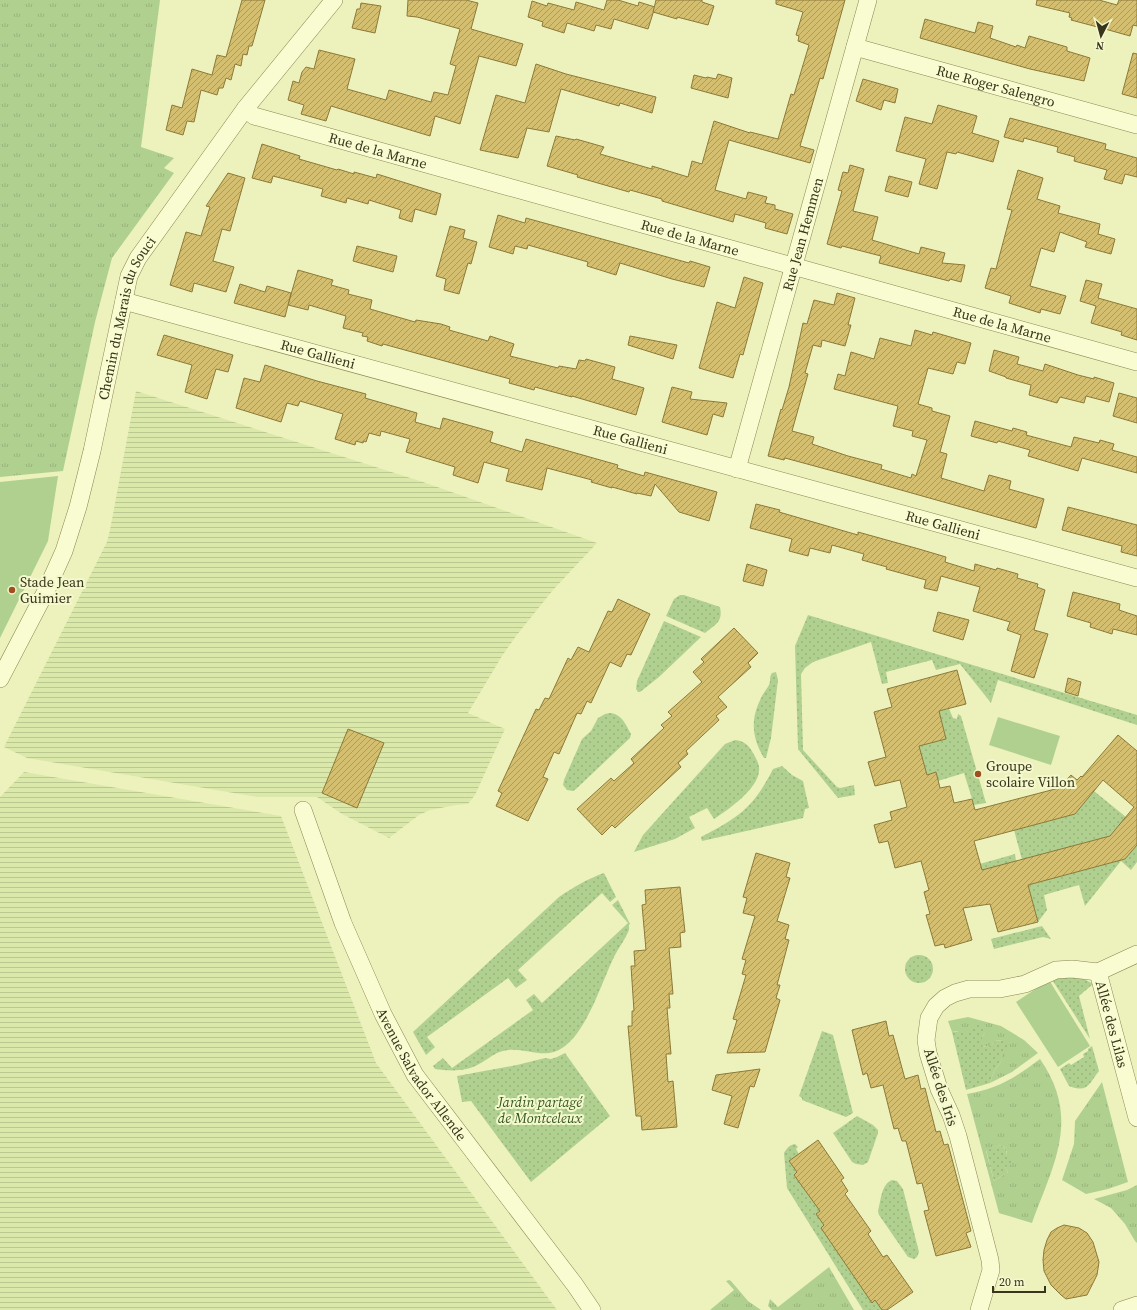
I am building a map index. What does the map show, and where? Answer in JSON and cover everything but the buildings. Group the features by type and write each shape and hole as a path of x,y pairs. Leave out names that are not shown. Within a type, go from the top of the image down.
{"street":[{"name":"Chemin du Marais du Souci","path":"0,679 47,589 64,551 78,507 92,451 129,276 138,258 245,108 334,0"},
{"name":"Rue Jean Hemmen","path":"737,469 868,0"},
{"name":"Rue Roger Salengro","path":"855,48 1137,126"},
{"name":"Rue de la Marne","path":"245,108 254,116 1137,362"},
{"name":"Rue Gallieni","path":"124,301 1137,578"},
{"name":"Avenue Salvador Allende","path":"303,810 343,923 383,1014 416,1075 575,1285 592,1310"},
{"name":"Allée des Lilas","path":"1137,954 1098,972 1137,1118"},
{"name":"Allée des Iris","path":"980,1310 990,1270 990,1260 958,1136 951,1115 939,1089 928,1053 926,1040 929,1018 936,1006 944,998 955,992 969,989 1000,989 1025,984 1056,970 1072,969 1098,972"},
{"path":"1122,1310 1137,1305"}],"green space":[{"path":"0,0 160,0 141,147 174,158 164,168 174,173 112,258 95,322 63,471 0,477"},
{"path":"136,391 423,482 597,543 553,590 516,636 502,656 468,713 505,729 475,795 468,804 430,810 419,815 389,838 342,814 317,797 257,797 27,758 4,747 107,542"},
{"name":"Stade Jean Guimier","path":"58,476 48,541 0,638 0,482"},
{"path":"680,595 720,607 721,612 718,622 705,633 666,616 674,599"},
{"path":"808,615 1137,715 1137,725 998,680 991,703 960,664 936,670 932,660 886,672 888,683 882,684 871,642 813,662 805,668 801,674 803,750 837,787 840,788 854,785 855,795 838,798 798,749 795,646"},
{"path":"664,621 701,637 659,677 638,692 636,689 637,681"},
{"path":"776,672 778,680 771,738 766,758 764,758 755,736 754,721 757,706 769,685 771,674"},
{"path":"949,709 953,718 957,719 958,714 961,716 986,803 974,805 964,773 938,781 936,772 927,775 919,746 946,739 939,711"},
{"path":"610,713 618,715 623,720 631,734 630,738 576,789 573,791 567,790 563,785 564,780 582,739 591,731 598,718"},
{"path":"998,717 1060,736 1051,765 989,745"},
{"path":"735,740 744,742 748,746 758,764 759,771 757,778 754,785 748,792 734,805 714,819 707,808 689,817 695,828 675,839 634,852 643,835 725,744"},
{"path":"782,766 792,775 803,781 809,808 805,809 803,818 702,841 701,837 744,810 759,793 773,769"},
{"path":"24,772 281,816 376,1063 557,1310 0,1310 0,797"},
{"path":"1094,791 1126,817 1110,836 1022,860 1014,830 1075,814"},
{"path":"1137,845 1137,862 1131,870 1121,861 1085,906 1079,885 1044,895 1047,910 1038,922 1028,885 1125,859"},
{"path":"1015,854 1016,861 964,875 962,869"},
{"path":"604,873 616,897 610,902 602,893 518,970 527,980 516,988 508,978 427,1037 435,1047 426,1055 413,1032 559,897 592,878"},
{"path":"618,900 630,924 629,930 614,957 583,1025 565,1046 554,1052 548,1053 516,1050 503,1051 474,1067 463,1070 435,1069 433,1066 443,1058 452,1068 533,1010 526,1000 534,994 542,1003 628,923 612,905"},
{"path":"1042,926 1051,939 1043,937 994,949 991,939"},
{"path":"919,955 929,959 933,969 929,979 919,983 909,979 905,969 909,959"},
{"path":"1079,977 1093,984 1079,996 1090,1039 1051,978"},
{"path":"1049,980 1090,1046 1058,1067 1016,1002"},
{"path":"968,1017 1001,1026 1024,1040 1038,1053 1012,1072 990,1083 994,1071 1001,1062 1003,1040 995,1041 989,1046 984,1047 982,1046 982,1037 985,1033 967,1036 957,1031 952,1032 948,1021"},
{"path":"974,1023 983,1027 985,1033 982,1037 982,1046 988,1047 995,1041 1003,1040 1010,1044 1002,1054 1001,1062 994,1071 990,1083 966,1090 952,1032 961,1031 967,1035"},
{"path":"822,1031 833,1035 853,1113 846,1117 802,1100 799,1096"},
{"path":"1092,1046 1099,1071 1090,1084 1084,1088 1080,1089 1069,1086 1060,1069 1069,1063 1071,1065 1084,1057 1083,1054"},
{"name":"Jardin partagé de Montceleux","path":"565,1053 610,1116 531,1182 471,1101 462,1102 457,1076 517,1065 545,1058 551,1059"},
{"path":"1040,1059 1052,1081 1059,1101 1061,1121 1060,1141 1055,1160 1032,1223 999,1213 967,1094 988,1089 1015,1077","holes":["1000,1145 1004,1147 1007,1152 1005,1167 1008,1172 994,1181 986,1151"]},
{"path":"1102,1082 1128,1182 1108,1189 1086,1194 1062,1180 1074,1144 1075,1121"},
{"path":"857,1116 873,1125 878,1130 868,1162 863,1165 852,1162 833,1133"},
{"path":"795,1144 798,1147 796,1149 799,1154 789,1161 797,1172 794,1175 820,1211 816,1214 824,1225 821,1228 872,1302 875,1300 882,1310 863,1310 787,1188 784,1153 788,1147"},
{"path":"1000,1145 1007,1152 1007,1156 1010,1156 1012,1163 1005,1167 1008,1172 994,1181 986,1150"},
{"path":"892,1180 897,1181 903,1189 919,1252 917,1257 914,1259 908,1257 879,1215 878,1211 882,1193 888,1182"},
{"path":"1137,1185 1137,1243 1125,1224 1111,1208 1094,1199 1127,1190"},
{"path":"829,1267 854,1310 772,1310 768,1306 770,1299 778,1307"},
{"path":"729,1280 748,1301 761,1310 710,1310 734,1290 726,1281"}],"place":[{"name":"Stade Jean Guimier","path":"12,590"},
{"name":"Groupe scolaire Villon","path":"978,774"}]}
